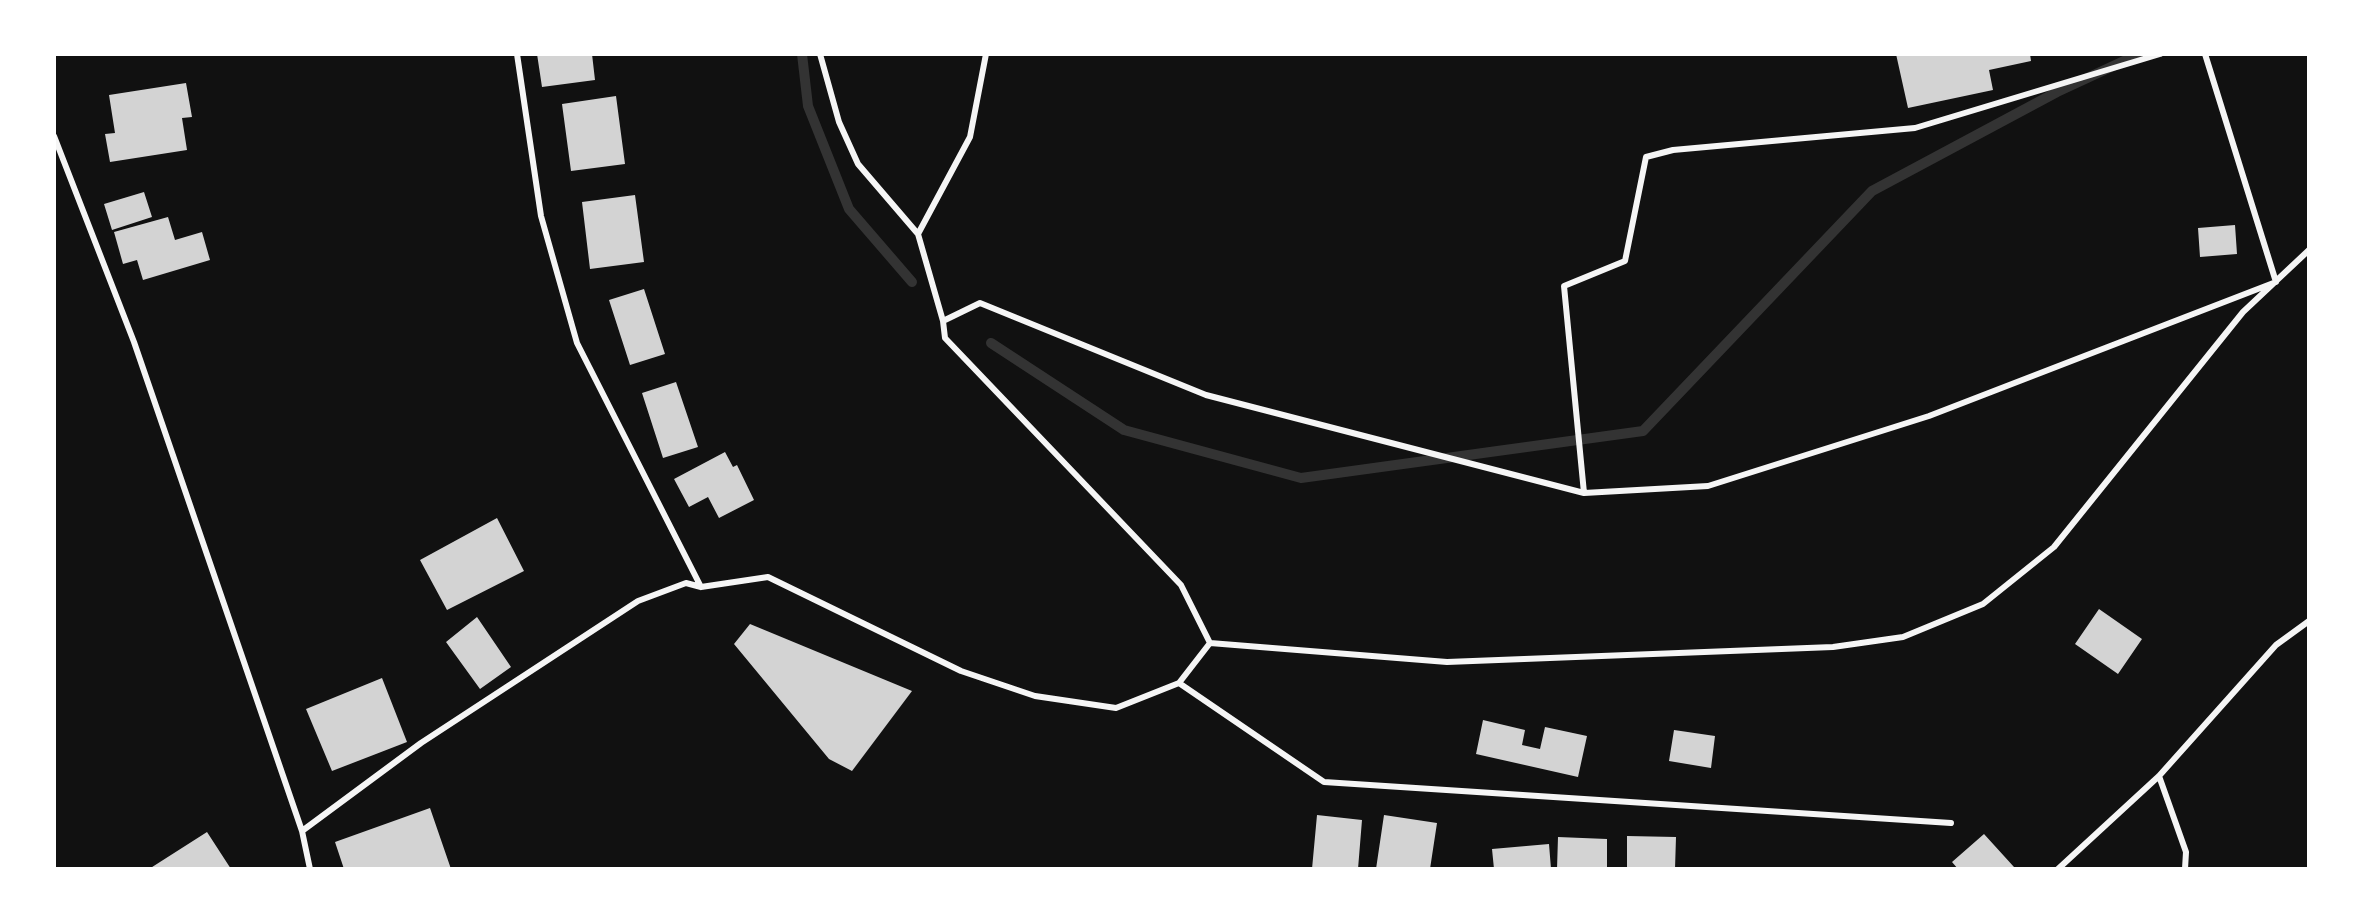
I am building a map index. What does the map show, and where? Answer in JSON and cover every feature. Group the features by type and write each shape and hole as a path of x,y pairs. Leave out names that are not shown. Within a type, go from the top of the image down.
{"street":[{"path":"517,54 541,216 577,343 701,587"},
{"path":"819,54 839,122 858,164 918,234 943,321 945,339 1181,585 1210,643"},
{"path":"918,234 970,137 986,54"},
{"path":"1584,493 1564,286 1625,261 1647,157 1673,150 1915,128 2160,54"},
{"path":"2205,54 2276,282"},
{"path":"54,136 134,342 302,831 309,869"},
{"path":"1210,643 1447,662 1833,647 1903,637 1983,604 2054,547 2243,312 2309,250"},
{"path":"943,321 980,303 1206,395 1584,493 1708,486 1929,416 2276,282"},
{"path":"302,831 421,743 638,601 686,583 701,587 768,577 961,671 1035,696 1116,708 1179,683 1210,643"},
{"path":"2058,869 2158,776 2276,645 2309,621"},
{"path":"1179,683 1324,782 1951,823"},
{"path":"2158,776 2186,852 2185,869"}],"building":[{"path":"537,54 592,54 595,80 542,87"},
{"path":"1896,54 2030,54 2031,61 1989,70 1993,90 1908,108"},
{"path":"186,83 192,117 182,118 187,150 110,162 105,134 115,133 109,95"},
{"path":"616,96 625,164 571,171 562,104"},
{"path":"144,192 152,217 112,230 104,204"},
{"path":"635,195 644,262 590,269 582,202"},
{"path":"168,217 175,240 202,232 210,260 143,280 137,260 123,264 114,232"},
{"path":"2235,225 2237,254 2200,257 2198,228"},
{"path":"644,289 665,354 630,365 609,300"},
{"path":"676,382 698,447 663,458 642,393"},
{"path":"725,452 733,467 737,465 754,500 719,518 708,497 689,507 674,479"},
{"path":"497,518 524,571 447,610 420,560"},
{"path":"2099,609 2142,639 2118,674 2075,644"},
{"path":"477,617 511,667 480,689 446,642"},
{"path":"750,624 912,691 852,771 829,759 734,644"},
{"path":"382,678 407,742 332,771 306,709"},
{"path":"1483,720 1525,730 1522,745 1540,749 1545,727 1587,736 1578,777 1476,754"},
{"path":"1674,730 1715,736 1711,768 1669,761"},
{"path":"430,808 451,869 344,869 335,842"},
{"path":"1317,815 1362,820 1358,869 1312,869"},
{"path":"1384,815 1437,823 1430,869 1376,869"},
{"path":"207,832 231,869 149,869"},
{"path":"1984,834 2014,867 2011,869 1958,869 1952,862"},
{"path":"1627,836 1676,837 1675,869 1627,869"},
{"path":"1558,837 1607,839 1607,869 1557,869"},
{"path":"1549,844 1551,869 1494,869 1492,849"}],"waterway":[{"path":"802,54 808,106 849,209 912,282"},
{"path":"991,343 1124,430 1301,478 1643,431 1872,191 2057,92 2139,54"}]}
